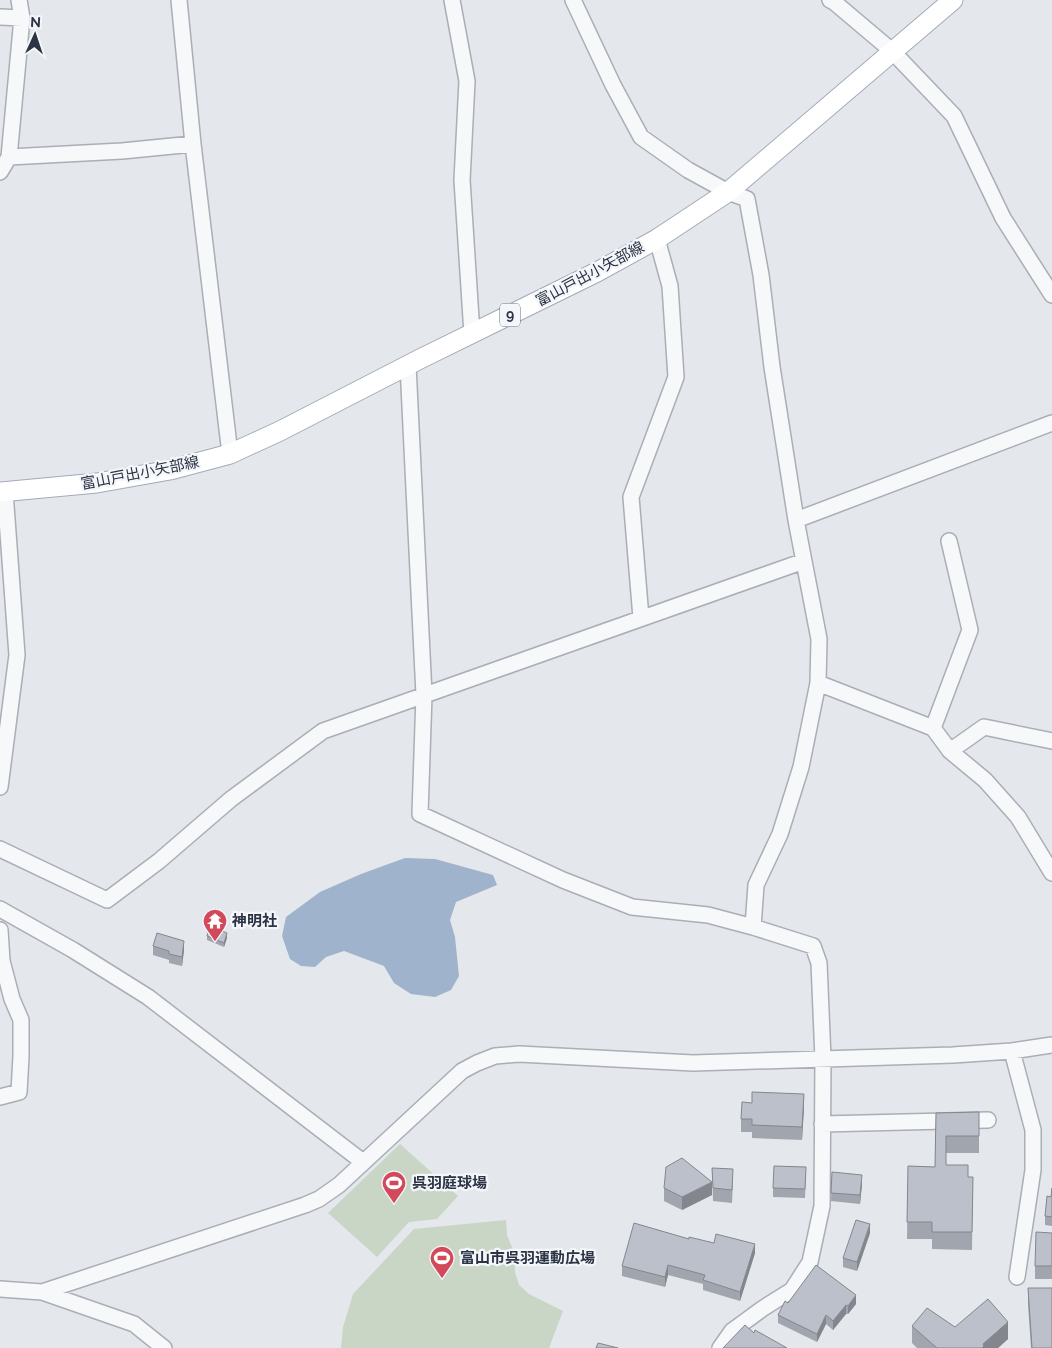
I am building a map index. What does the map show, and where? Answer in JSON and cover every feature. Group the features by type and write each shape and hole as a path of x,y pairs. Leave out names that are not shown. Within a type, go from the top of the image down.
{"main road":[{"name":"富山戸出小矢部線","path":"2,492 97,483 170,470 230,454 280,431 408,365 597,272 657,239 728,192 953,0"}],"street":[{"path":"0,172 9,157 22,18 19,0"},
{"path":"179,0 193,144 230,454"},
{"path":"452,0 467,81 462,180 472,334"},
{"path":"573,0 613,85 641,137 688,170 728,192 747,199 796,520 819,639 818,683 801,767 780,834 756,885 753,927"},
{"path":"830,0 892,51 954,116 1003,218 1052,295"},
{"path":"0,17 22,18"},
{"path":"9,157 122,151 193,144"},
{"path":"641,618 631,497 676,376 670,286 657,239"},
{"path":"408,365 424,695 420,814 563,880 632,907 708,915 753,927 813,946 819,962 822,1059 822,1206 810,1262 792,1290 732,1331 720,1348"},
{"path":"796,520 1052,423"},
{"path":"0,788 17,655 2,492"},
{"path":"933,728 970,630 949,541"},
{"path":"0,849 107,900 159,860 230,799 323,731 804,561"},
{"path":"818,683 933,728 950,751 985,780 1018,817 1052,873"},
{"path":"950,751 984,727 1052,741"},
{"path":"0,1097 19,1092 22,1056 21,1020 12,999 2,961 1,909 73,950 148,997 362,1162"},
{"path":"42,1292 319,1199 339,1185 451,1080 476,1063 495,1056 519,1054 693,1063 953,1055 1012,1051 1052,1045"},
{"path":"1012,1051 1033,1130 1033,1170 1017,1277"},
{"path":"822,1124 988,1120"},
{"path":"0,1289 42,1292 134,1324 164,1348"}],"green space":[{"name":"呉羽庭球場","path":"400,1144 458,1196 437,1219 409,1222 377,1257 328,1213"},
{"name":"富山市呉羽運動広場","path":"506,1220 507,1235 514,1252 515,1272 519,1285 529,1294 563,1311 549,1348 341,1348 343,1327 353,1294 414,1229"}],"water":[{"path":"405,858 435,859 493,875 497,885 456,902 450,920 455,937 459,976 451,990 435,997 411,994 394,983 384,966 344,951 326,957 315,967 301,966 290,959 282,936 286,917 320,892"}],"building":[{"path":"210,926 227,933 224,943 207,936"},
{"path":"157,933 184,941 182,957 169,954 169,951 153,946"},
{"path":"752,1092 804,1094 802,1127 752,1125 752,1119 741,1119 742,1102 752,1103"},
{"path":"979,1112 979,1136 946,1136 946,1165 968,1165 968,1177 973,1177 972,1232 932,1232 932,1222 907,1222 908,1166 935,1167 936,1113"},
{"path":"682,1158 712,1182 682,1197 664,1188 666,1167"},
{"path":"774,1166 806,1167 805,1189 773,1188"},
{"path":"712,1168 733,1169 732,1190 713,1188"},
{"path":"832,1172 862,1175 860,1195 831,1193"},
{"path":"1052,1188 1052,1217 1045,1216 1047,1196 1051,1197"},
{"path":"856,1220 870,1224 857,1262 843,1258"},
{"path":"634,1223 689,1239 689,1237 714,1243 716,1234 755,1244 740,1292 703,1280 705,1275 668,1265 665,1277 622,1266"},
{"path":"1036,1232 1052,1233 1052,1266 1035,1266"},
{"path":"816,1265 856,1295 833,1321 826,1315 817,1334 778,1315 785,1301 788,1303"},
{"path":"1028,1288 1052,1288 1052,1348 1032,1348"},
{"path":"988,1299 1008,1322 983,1344 982,1348 937,1348 912,1326 927,1308 955,1327"},
{"path":"745,1325 754,1333 755,1330 787,1348 723,1348"},
{"path":"598,1343 618,1348 596,1348"}],"place":[{"name":"神明社","path":"215,942"},
{"name":"呉羽庭球場","path":"394,1204"},
{"name":"富山市呉羽運動広場","path":"442,1279"}]}
